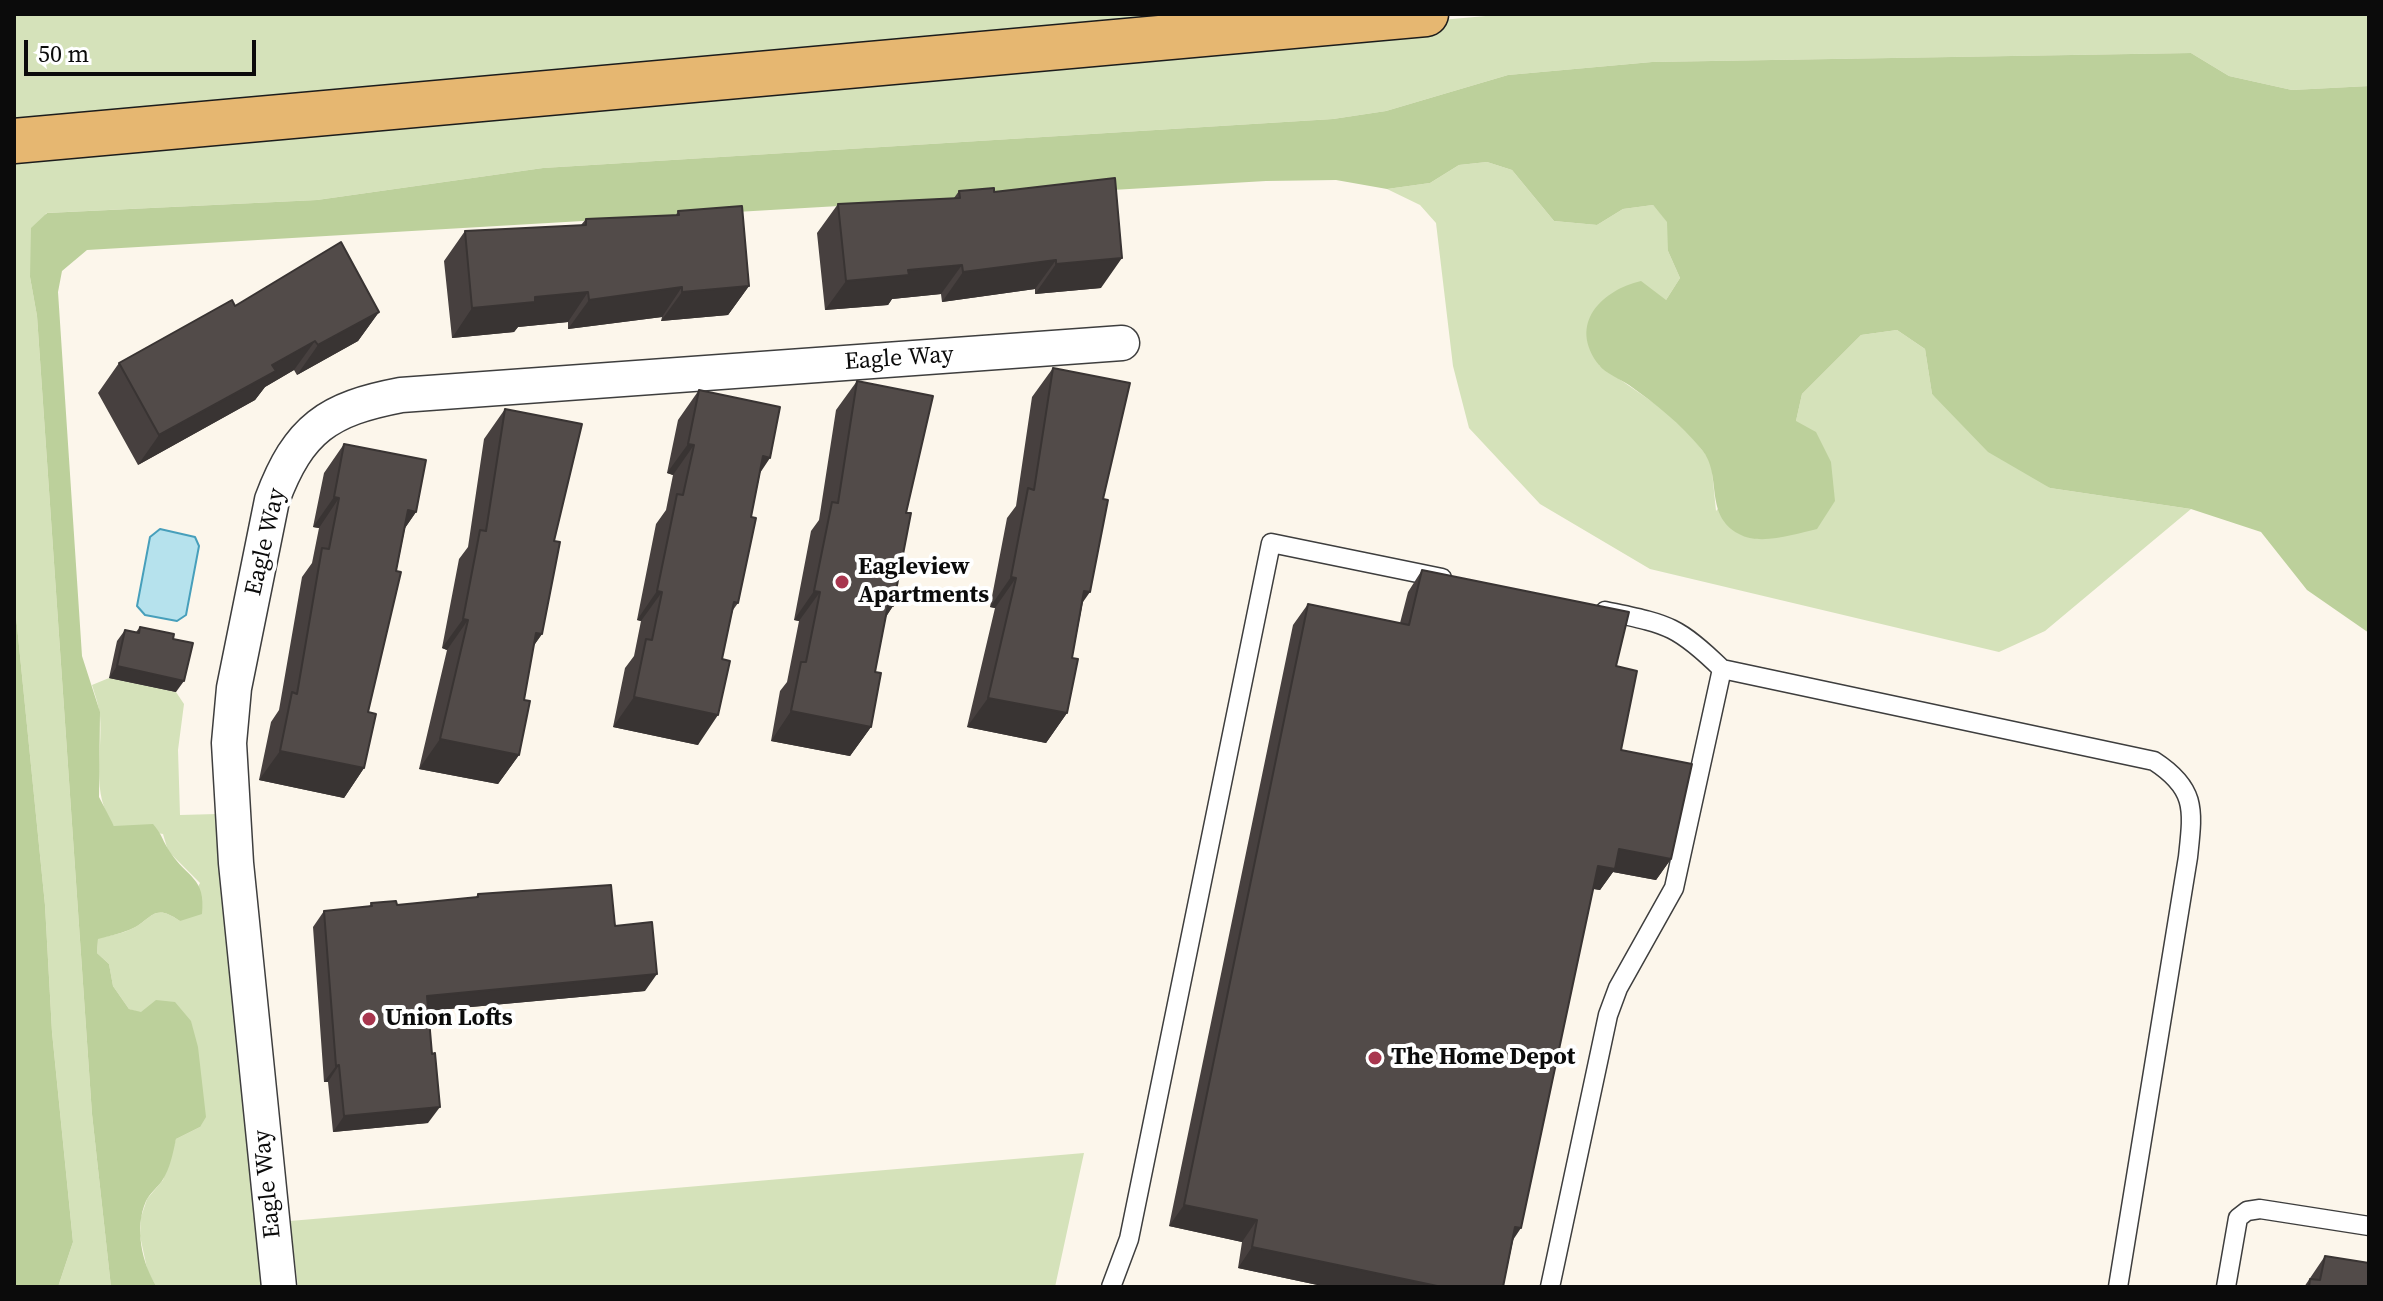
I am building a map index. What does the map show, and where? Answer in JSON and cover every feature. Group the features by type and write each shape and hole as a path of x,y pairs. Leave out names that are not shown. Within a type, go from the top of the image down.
{"main road":[{"path":"14,141 1426,14"}],"street":[{"name":"Eagle Way","path":"279,1287 234,849 229,743 234,688 272,500 280,477 308,435 339,411 401,395 1122,343"}],"lane":[{"path":"1111,1287 1129,1239 1271,543 1457,581"},
{"path":"1581,607 1659,623 1687,635 1722,669 2154,761 2178,777 2188,793 2192,815 2188,857 2118,1287"},
{"path":"1550,1287 1608,1015 1618,988 1674,888 1722,669"},
{"path":"2226,1287 2238,1218 2247,1211 2260,1209 2369,1226"}],"green space":[{"path":"14,14 1325,14 14,133"},
{"path":"1508,14 2369,14 2369,86 2292,90 2229,76 2191,53 1652,62 1508,75 1386,111 1333,119 543,168 317,200 46,213 30,277 37,316 92,1114 111,1287 58,1287 73,1242 52,1032 45,905 14,596 14,148"},
{"path":"2191,53 2229,76 2292,90 2369,86 2369,633 2307,590 2261,532 2191,509 2050,488 1988,452 1932,394 1925,349 1897,330 1861,335 1802,394 1796,421 1816,432 1831,462 1835,501 1817,529 1767,539 1739,534 1721,516 1712,471 1702,450 1659,407 1602,368 1590,350 1588,323 1593,311 1613,292 1641,281 1666,300 1680,278 1668,251 1667,222 1653,205 1623,209 1597,225 1554,221 1512,170 1487,162 1459,165 1430,183 1387,189 1336,180 1266,181 87,250 62,271 58,292 82,656 100,712 99,797 114,826 153,824 176,861 198,885 202,902 202,914 180,921 171,915 158,913 129,930 98,939 97,953 109,964 113,986 129,1009 141,1012 156,1000 175,1002 191,1021 198,1047 206,1117 200,1127 176,1139 167,1171 147,1198 142,1212 141,1246 147,1268 157,1287 111,1287 92,1114 37,316 30,277 31,228 47,213 317,200 543,168 1333,119 1386,111 1508,75 1652,62"},
{"path":"1487,162 1512,170 1554,221 1597,225 1623,209 1653,205 1668,222 1668,251 1680,278 1666,300 1599,365 1677,419 1711,461 1716,511 1796,421 1802,394 1861,335 1897,330 1925,349 1932,394 2050,488 2191,509 2045,631 1999,652 1650,569 1540,504 1469,428 1453,366 1436,223 1420,205 1387,189 1430,183 1459,165"},
{"path":"14,596 45,905 52,1032 73,1242 58,1287 14,1287"},
{"path":"109,678 176,692 184,704 178,750 180,815 217,814 264,1287 157,1287 148,1273 140,1236 141,1217 147,1199 163,1180 176,1139 200,1127 141,1013 129,1009 113,986 109,964 97,953 98,938 129,930 158,913 171,915 180,921 200,883 168,851 163,834 114,826 107,813 100,787 100,716 92,685"},
{"path":"1084,1153 1055,1287 298,1287 290,1221"}],"water":[{"path":"160,529 195,537 199,546 186,615 177,621 145,615 137,606 150,537"}],"building":[{"path":"1115,178 1122,258 1056,264 1056,260 963,272 962,265 908,270 909,275 846,281 838,204 960,198 959,191 994,188 994,192"},
{"path":"742,206 749,286 682,292 682,287 589,300 588,292 535,297 535,302 472,308 465,231 586,225 586,219 679,215 678,211"},
{"path":"341,242 379,312 318,345 315,341 272,365 276,371 159,435 119,363 232,300 235,306"},
{"name":"Eagleview Apartments","path":"1053,368 1130,383 1103,499 1108,500 1090,592 1084,591 1072,658 1078,659 1067,713 988,698 1016,578 1011,577 1028,488 1034,490"},
{"name":"Eagleview Apartments","path":"857,381 933,396 906,513 911,513 893,606 888,605 875,672 881,673 871,727 791,711 801,662 806,662 820,592 814,591 832,502 838,503"},
{"path":"699,390 780,407 770,458 763,456 751,517 756,518 738,603 734,602 722,659 730,661 718,715 634,697 646,639 652,640 662,592 657,591 677,494 683,495 694,445 688,444"},
{"path":"505,409 582,424 554,541 560,542 542,634 536,633 524,700 530,701 519,755 440,739 468,620 463,619 480,530 486,531"},
{"path":"344,444 426,460 416,512 408,510 396,571 401,572 368,712 376,714 364,768 280,751 292,692 297,694 322,548 329,549 339,498 334,497"},
{"name":"The Home Depot","path":"1422,570 1629,612 1616,666 1637,671 1621,750 1692,764 1671,859 1619,849 1615,869 1598,866 1521,1228 1515,1227 1503,1287 1442,1287 1252,1247 1257,1220 1184,1205 1308,604 1409,625"},
{"path":"140,627 174,634 173,639 193,643 184,681 117,666 125,630 139,633"},
{"name":"Union Lofts","path":"611,885 615,926 652,922 657,974 427,996 440,1107 344,1116 339,1065 336,1066 324,911 372,906 371,903 396,901 397,905 478,897 478,894"},
{"path":"2325,1256 2369,1263 2369,1287 2309,1287 2310,1279 2320,1280"}],"place":[{"name":"Eagleview Apartments","path":"842,582"},
{"name":"Union Lofts","path":"369,1019"},
{"name":"The Home Depot","path":"1375,1058"}]}
